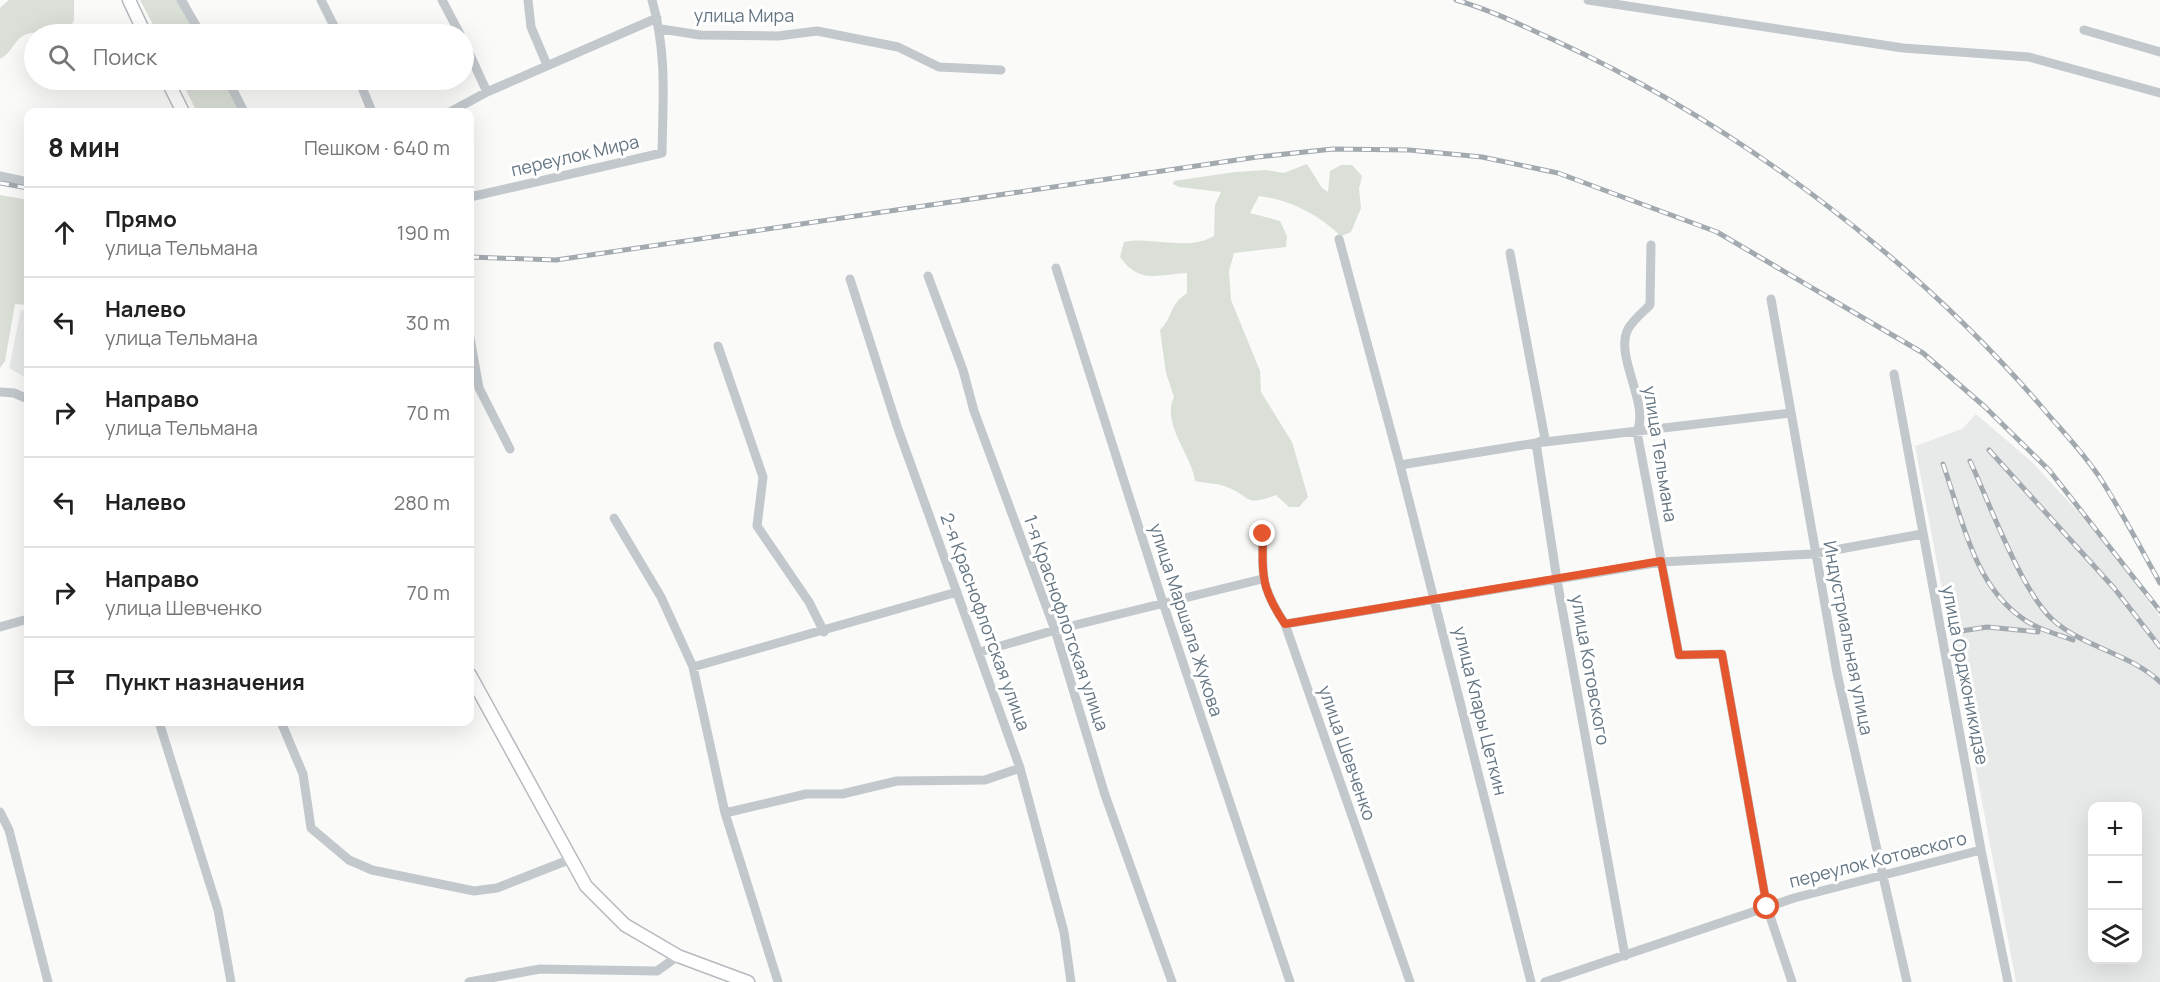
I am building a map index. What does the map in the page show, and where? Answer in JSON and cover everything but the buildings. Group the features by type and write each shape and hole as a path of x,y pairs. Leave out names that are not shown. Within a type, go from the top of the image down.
{"main road":[{"path":"129,0 140,24"},
{"path":"172,90 181,108"},
{"path":"474,682 586,886 626,925 678,956 748,982"}],"street":[{"path":"181,0 195,24"},
{"path":"321,0 333,24"},
{"path":"442,0 455,24"},
{"path":"528,0 531,27 547,65"},
{"name":"переулок Мира","path":"474,196 662,153 661,29 652,0"},
{"path":"1588,0 1903,48 2029,57 2160,93"},
{"path":"458,108 547,65 657,18"},
{"name":"улица Мира","path":"661,29 700,35 767,36 817,31 898,47 939,67 1001,70"},
{"path":"2084,30 2160,52"},
{"path":"474,64 487,93"},
{"path":"233,90 242,108"},
{"path":"363,90 370,108"},
{"path":"0,176 24,181"},
{"name":"улица Клары Цеткин","path":"1339,239 1435,600 1531,982"},
{"name":"улица Тельмана","path":"1651,245 1650,305 1627,331 1626,351 1636,397 1639,428 1636,432 1679,655 1722,654 1767,907 1792,982"},
{"name":"улица Котовского","path":"1510,253 1545,439 1536,443 1557,580 1625,956"},
{"name":"улица Маршала Жукова","path":"1056,268 1163,603 1290,982"},
{"name":"1-я Краснофлотская улица","path":"928,276 963,370 974,411 1055,630 1106,795 1172,982"},
{"name":"2-я Краснофлотская улица","path":"850,279 897,426 1020,768 1064,932 1071,982"},
{"name":"Индустриальная улица","path":"1771,298 1814,554 1837,673 1907,982"},
{"path":"718,346 763,477 757,526 809,602 824,632"},
{"path":"474,360 479,388 510,449"},
{"name":"улица Орджоникидзе","path":"1894,374 1981,850 2008,982"},
{"path":"0,387 24,397"},
{"path":"474,391 479,388"},
{"path":"0,392 14,393"},
{"path":"1400,465 1536,443 1790,413"},
{"path":"614,519 661,597 693,667 725,813 778,982"},
{"name":"улица Шевченко","path":"1263,534 1262,579 1270,602 1285,624 1410,982"},
{"path":"1285,624 1661,561 1814,554 1922,534"},
{"path":"980,652 1055,630 1262,579"},
{"path":"693,667 824,632 957,592"},
{"path":"0,627 24,620"},
{"path":"160,726 218,910 231,982"},
{"path":"283,726 303,774 310,828 349,860 372,870 474,891 497,888 571,860"},
{"path":"725,813 806,794 842,794 897,781 985,780 1020,768"},
{"path":"0,812 48,982"},
{"name":"переулок Котовского","path":"1545,982 1767,907 1868,878 1882,878 1981,850"},
{"path":"470,982 540,969 657,971 678,956"},
{"path":"601,970 603,982"}],"shaded area":[{"path":"9,0 74,0 74,20 72,24 24,24 24,36 0,59 0,8"},
{"path":"140,0 187,0 199,24 153,24"},
{"path":"186,90 230,90 239,108 195,108"},
{"path":"1307,164 1322,188 1328,192 1330,171 1341,165 1352,165 1362,176 1359,189 1361,208 1351,232 1341,236 1323,221 1303,209 1259,196 1250,213 1280,221 1287,236 1286,247 1234,253 1229,271 1231,300 1260,371 1261,392 1292,442 1308,497 1299,507 1289,507 1276,495 1252,500 1224,486 1195,481 1171,418 1174,397 1166,373 1160,330 1177,302 1187,293 1187,273 1142,275 1127,266 1120,257 1124,242 1192,243 1214,236 1215,205 1221,192 1179,187 1173,184 1174,181 1235,172 1266,170 1284,173"},
{"path":"0,195 24,199 24,305 15,304 5,361 0,368"},
{"path":"21,310 24,310 24,377 9,368"},
{"path":"1976,414 2033,463 2098,534 2160,617 2160,982 2016,982 1915,446 1962,429"}],"railway":[{"path":"1456,0 1494,13 1556,41 1624,75 1691,113 1757,155 1882,250 1995,356 2075,445 2110,493 2160,583"},
{"path":"474,257 556,260 1257,157 1333,149 1409,150 1482,157 1558,173 1717,232 1923,353 1985,407 2049,470 2160,611"},
{"path":"0,183 24,187"},
{"path":"1989,450 2114,588 2160,647"},
{"path":"1970,461 2018,568 2041,607 2065,629 2135,664 2160,682"},
{"path":"1943,464 1971,548 1992,587 2005,604 2028,622 2073,640"},
{"path":"1955,632 1987,627 2038,632"}],"route":[{"path":"1263,534 1262,579 1270,602 1285,624 1661,561 1679,655 1722,654 1767,907"}]}
